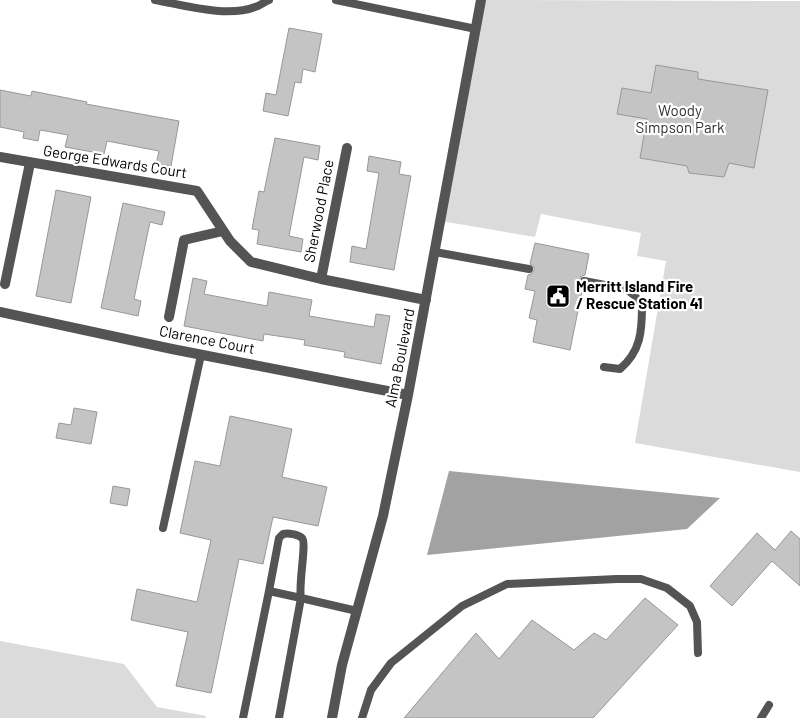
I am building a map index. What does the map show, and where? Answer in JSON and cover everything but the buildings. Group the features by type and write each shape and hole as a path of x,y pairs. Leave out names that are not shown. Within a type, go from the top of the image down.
{"street":[{"name":"Alma Boulevard","path":"332,718 342,665 382,516 408,395 482,0"},
{"name":"Sherwood Place","path":"321,279 347,148"},
{"name":"George Edwards Court","path":"0,157 197,191 223,231 251,262 321,279 426,300"},
{"path":"6,284 30,163"},
{"path":"170,317 184,240 223,231"},
{"name":"Clarence Court","path":"0,312 201,355 408,395"}],"lane":[{"path":"155,0 210,10 236,11 254,8 268,0"},
{"path":"336,0 476,29"},
{"path":"435,252 529,269"},
{"path":"584,282 626,289 642,305 639,343 629,361 620,369 604,367"},
{"path":"163,528 201,355"},
{"path":"244,718 281,536 286,533 303,538 304,547 299,588 301,598 279,718"},
{"path":"362,718 371,690 391,663 462,606 507,584 641,579 667,588 690,606 694,614 697,622 698,653"},
{"path":"269,591 357,611"},
{"path":"762,718 769,705"}],"green space":[{"name":"Woody Simpson Park","path":"486,0 800,1 800,472 635,443 666,261 637,256 641,233 541,214 535,237 441,221 476,29"},
{"path":"0,641 124,664 157,707 206,716 205,718 0,718"}],"shaded area":[{"path":"449,471 720,498 687,529 427,555"}],"place":[{"name":"Merritt Island Fire / Rescue Station 41","path":"558,296"}]}
